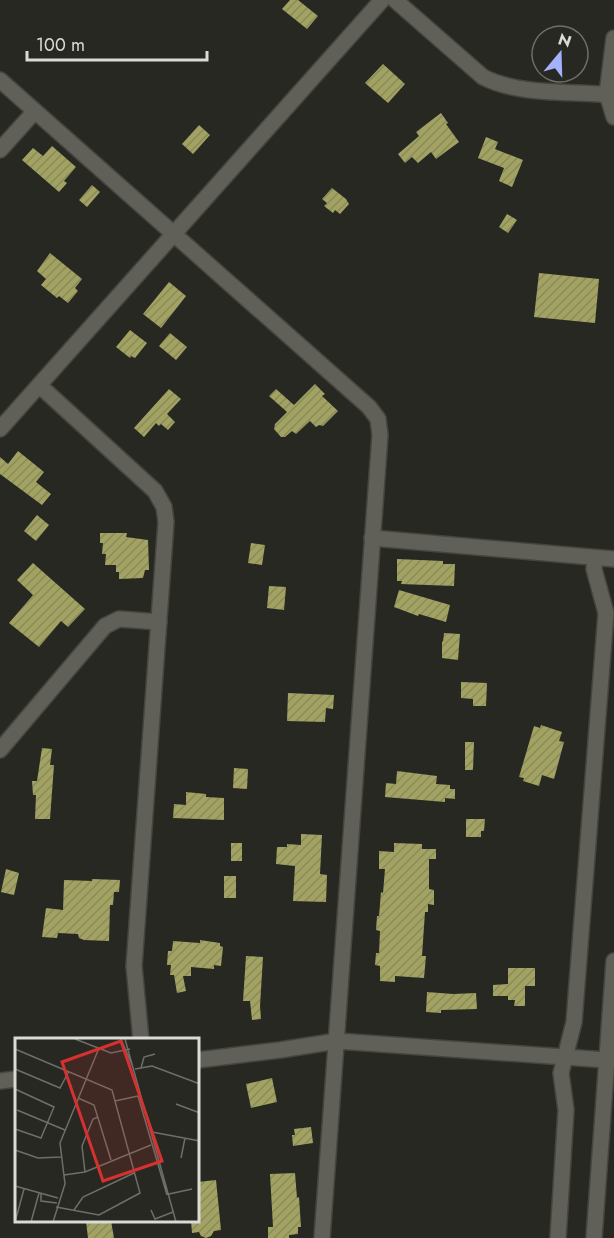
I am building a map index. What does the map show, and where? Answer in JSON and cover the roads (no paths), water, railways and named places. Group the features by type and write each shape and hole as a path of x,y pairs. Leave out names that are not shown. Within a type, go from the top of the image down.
{"street":[{"path":"0,429 382,0"},
{"path":"394,0 483,77 499,85 610,94"},
{"path":"614,38 610,94 614,117"},
{"path":"0,80 369,407 378,419 380,435 322,1238"},
{"path":"0,150 35,111"},
{"path":"39,385 155,491 164,507 166,522 134,966 141,1038"},
{"path":"372,538 614,559"},
{"path":"558,1238 566,1110 561,1082 574,1022 606,613 594,569 595,559"},
{"path":"0,750 105,626 119,619 159,622"},
{"path":"594,1238 614,961"},
{"path":"200,1060 337,1041 607,1060"},
{"path":"0,1081 15,1079"}]}
